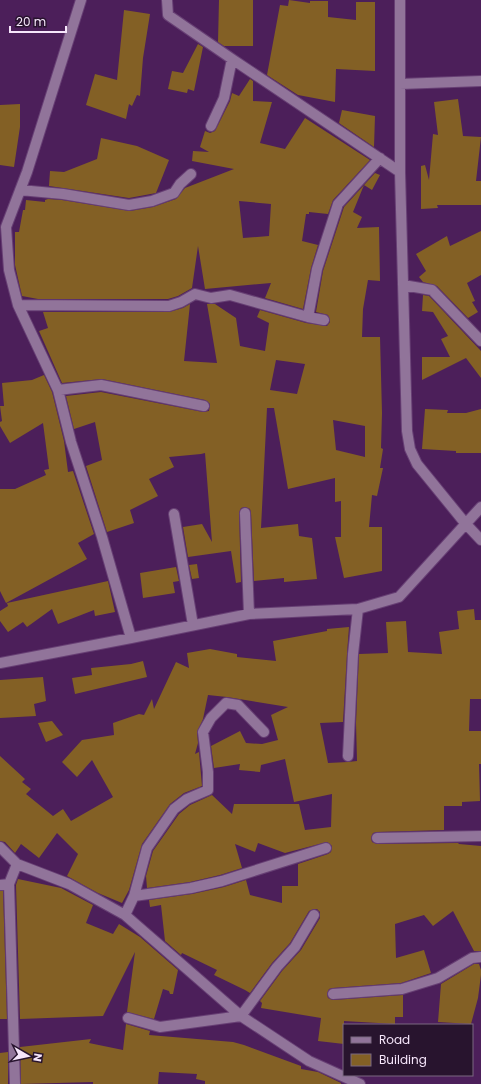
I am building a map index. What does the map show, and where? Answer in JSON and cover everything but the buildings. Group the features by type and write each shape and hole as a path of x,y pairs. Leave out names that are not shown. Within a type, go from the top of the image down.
{"street":[{"path":"82,0 27,172 3,227 9,270 18,305 58,390 71,442 102,537 131,638"},
{"path":"167,0 168,15 400,172"},
{"path":"400,0 400,172 407,431 410,449 417,464 465,523 481,540"},
{"path":"211,126 224,98 232,59"},
{"path":"400,84 481,81"},
{"path":"308,317 317,269 338,204 380,158"},
{"path":"20,190 63,194 129,205 152,201 174,193 180,184 191,174"},
{"path":"404,285 432,290 481,341"},
{"path":"18,305 169,306 181,302 195,294 211,298 230,295 308,317 324,320"},
{"path":"58,390 101,385 204,406"},
{"path":"0,663 249,614 358,608 399,597 481,507"},
{"path":"245,513 249,614"},
{"path":"174,514 193,625"},
{"path":"348,756 353,654 358,608"},
{"path":"125,915 134,896 147,848 174,809 187,799 208,790 208,772 203,732 211,718 226,703 238,705 264,732"},
{"path":"377,838 481,836"},
{"path":"0,847 17,864 69,884 125,915 241,1016 309,1061 360,1084"},
{"path":"134,896 191,888 222,881 326,848"},
{"path":"15,1084 4,884 17,864"},
{"path":"128,1018 160,1027 241,1016 277,967 294,947 314,915"},
{"path":"333,994 402,989 438,978 472,958 481,957"}]}
